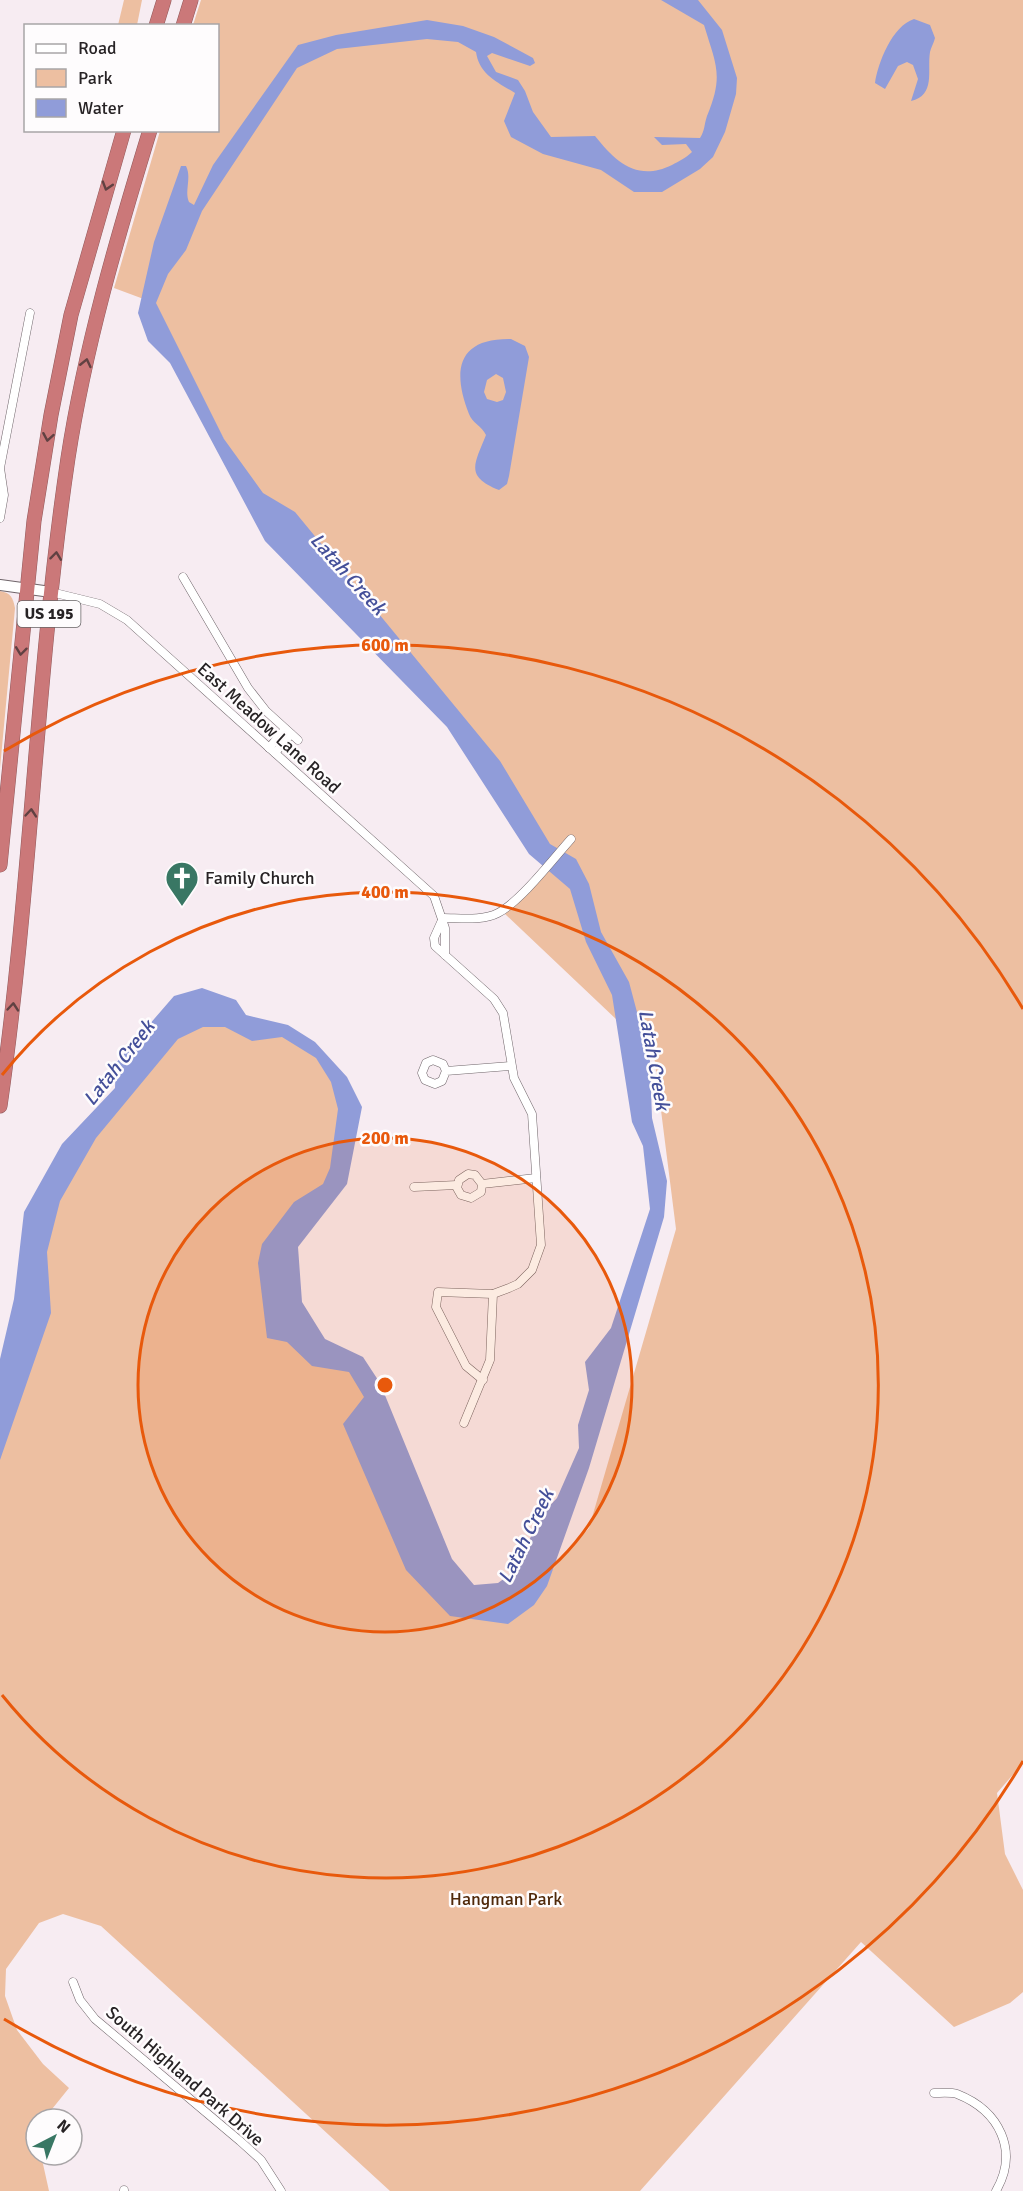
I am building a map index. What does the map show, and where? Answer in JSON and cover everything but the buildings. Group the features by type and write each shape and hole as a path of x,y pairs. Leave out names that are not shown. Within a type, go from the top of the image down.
{"highway":[{"path":"157,24 164,0"},
{"path":"184,24 190,0"},
{"name":"US 195","path":"0,865 34,521 71,315 123,132"},
{"name":"US 195","path":"0,1106 11,1030 51,592 68,458 83,378 106,279 149,132"}],"street":[{"path":"1,514 4,495 0,468 30,313"},
{"path":"183,577 248,688 266,711 298,740"},
{"path":"0,585 51,592"},
{"name":"East Meadow Lane Road","path":"51,592 100,604 127,620 434,896 443,918"},
{"path":"272,750 288,732"},
{"path":"443,918 471,918 498,913 523,892 571,839"},
{"path":"443,918 434,938 437,949 499,1005 507,1025 514,1078 531,1114 541,1245 532,1270 518,1284 493,1294 438,1292 436,1307 466,1366 483,1380"},
{"path":"443,918 447,943 445,955"},
{"path":"446,1071 511,1066"},
{"path":"468,1174 476,1175 482,1184 481,1192 471,1198 461,1195 457,1185 461,1177 468,1174"},
{"path":"482,1184 536,1178"},
{"path":"414,1187 457,1185"},
{"path":"464,1423 490,1360 493,1294"},
{"name":"South Highland Park Drive","path":"74,1982 80,2000 94,2019 261,2160 281,2191"},
{"path":"934,2093 956,2093 992,2118 1003,2138 1008,2156 1005,2176 996,2191"}],"green space":[{"path":"124,0 142,0 137,24 118,24"},
{"name":"Hangman Park","path":"201,0 1023,0 1023,1763 997,1793 1005,1854 1023,1890 1023,1992 1010,2003 954,2027 861,1942 640,2191 390,2191 101,1926 63,1914 39,1923 6,1969 5,1996 17,2030 43,2064 69,2088 54,2107 24,2107 24,2167 44,2167 49,2191 0,2191 0,1423 33,1252 74,1152 199,1013 286,1031 316,1050 340,1079 335,1186 300,1217 281,1309 355,1363 460,1600 551,1571 589,1528 676,1229 654,1055 505,914 554,865 493,772 255,497 149,301 114,288 160,132 219,132 219,24 193,24"},
{"path":"0,591 11,596 15,608 0,768"}],"water":[{"name":"Latah Creek","path":"661,0 698,0 722,30 737,78 736,94 725,132 713,157 700,169 662,192 634,192 601,170 543,154 511,137 504,121 515,93 485,72 476,52 458,42 427,39 337,49 297,68 202,211 186,250 168,274 156,303 224,439 263,493 295,512 500,761 550,844 576,859 589,884 601,932 629,982 650,1061 652,1118 667,1181 664,1217 589,1468 547,1586 534,1605 508,1624 450,1616 406,1570 343,1424 364,1397 349,1372 312,1366 287,1342 267,1338 258,1263 262,1244 294,1202 323,1184 330,1168 338,1109 331,1082 316,1058 282,1037 252,1041 225,1027 203,1027 178,1039 96,1138 60,1201 47,1252 51,1313 0,1460 0,1359 14,1299 24,1212 62,1144 115,1088 116,1063 174,996 202,988 236,1000 246,1015 288,1025 315,1042 347,1077 362,1107 347,1184 298,1247 302,1302 325,1339 363,1357 380,1383 452,1559 474,1585 498,1583 516,1570 540,1516 557,1498 579,1448 578,1425 589,1390 585,1362 611,1328 650,1209 643,1146 632,1122 612,995 586,942 570,889 529,854 447,727 265,541 170,363 148,341 138,313 154,242 181,166 186,166 188,171 187,193 189,202 194,205 213,165 298,45 336,35 427,20 463,26 494,37 533,58 535,63 530,66 492,53 487,56 496,72 518,80 533,112 551,137 595,136 619,161 638,170 660,170 685,158 692,152 686,144 662,145 654,137 700,138 717,80 715,61 704,25"},
{"path":"914,19 930,25 935,38 930,52 927,88 919,98 911,101 918,79 913,65 907,62 898,66 885,89 875,83 887,46 899,29"},
{"path":"511,339 525,346 529,357 509,476 507,484 499,490 481,480 475,469 486,435 470,417 461,384 463,360 469,351 479,344","holes":["496,374 503,378 506,392 503,400 497,402 487,399 484,392 487,380"]}],"place":[{"name":"Family Church","path":"182,907"}]}
